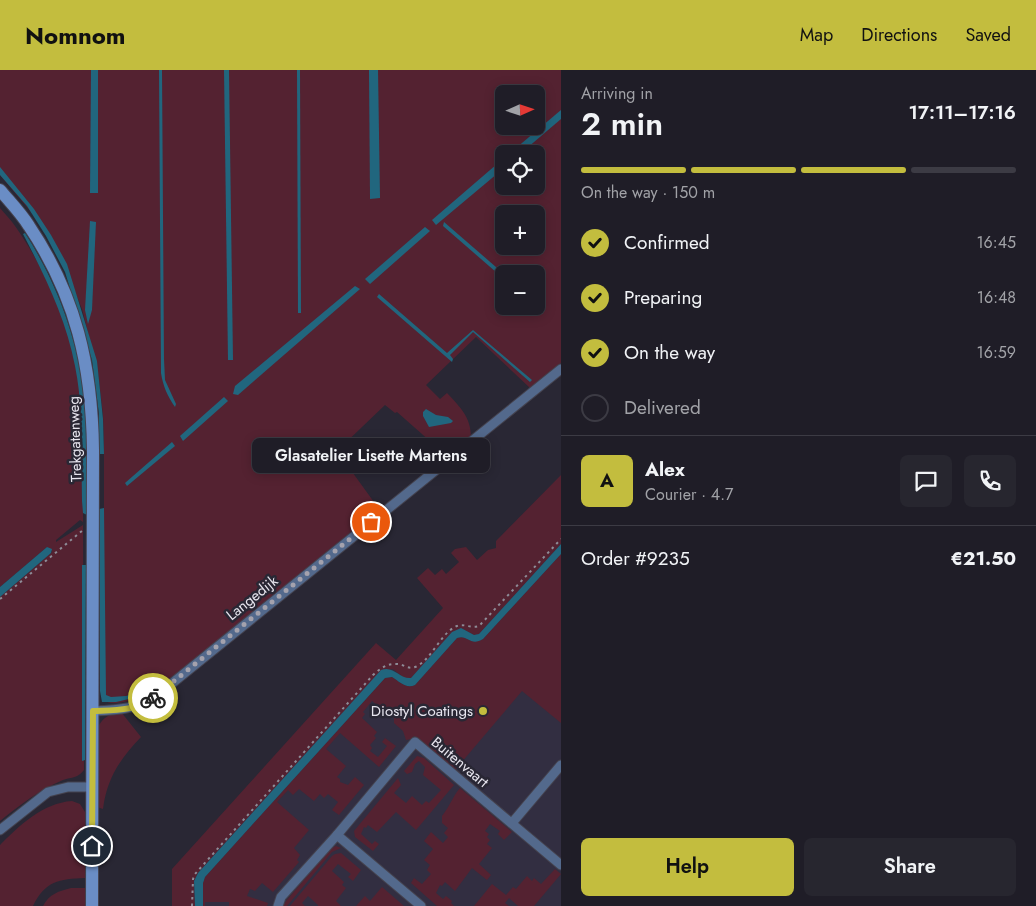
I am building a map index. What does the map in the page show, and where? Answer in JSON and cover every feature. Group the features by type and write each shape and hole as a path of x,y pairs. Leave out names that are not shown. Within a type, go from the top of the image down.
{"street":[{"name":"Trekgatenweg","path":"0,190 28,224 49,257 65,293 83,347 93,420 93,711"},
{"name":"Langedijk","path":"93,711 138,706 160,693 561,369"},
{"path":"92,906 93,711"},
{"name":"Buitenvaart","path":"278,906 281,897 337,835 415,742 561,865"},
{"path":"512,823 561,764"},
{"path":"0,830 38,798 48,792 62,788 92,786"},
{"path":"337,835 421,906"}],"path":[{"path":"0,599 81,531 93,528"},
{"path":"192,906 193,879 195,874 373,675 385,666 397,664 407,668 418,666 453,628 462,625 472,628 480,626 561,539"}],"shaded area":[{"path":"0,70 561,70 561,363 530,388 476,337 426,385 440,399 447,393 464,413 471,430 471,437 448,457 397,412 395,413 385,405 337,451 379,509 162,686 139,698 118,703 109,703 104,700 104,445 98,373 82,309 68,275 37,219 0,175"},
{"path":"0,208 28,246 51,290 69,338 79,387 83,438 83,522 80,520 56,542 83,525 84,770 77,776 63,780 38,793 0,821 0,597 52,551 47,547 0,587"},
{"path":"561,475 561,544 479,634 474,635 461,628 411,678 404,678 393,669 381,671 198,873 194,881 195,906 172,906 172,869 376,643 396,660 443,608 417,578 428,568 435,575 442,569 446,574 459,562 451,553 455,549 466,547 477,560 488,550 496,548 496,541"},
{"path":"561,548 561,906 199,906 199,880 386,672"},
{"path":"561,554 561,723 522,691 455,770 414,736 406,740 403,731 394,723 394,718 372,701 363,712 365,714 362,718 377,732 374,736 376,738 370,745 372,748 370,751 378,757 387,746 382,742 385,738 396,746 379,767 340,733 326,749 346,766 337,777 340,779 340,782 348,785 355,777 364,785 339,815 332,810 338,802 328,794 324,798 320,794 314,801 299,789 293,795 288,790 277,802 309,830 294,848 300,855 297,860 299,862 273,892 262,883 255,891 250,889 247,896 268,903 267,906 229,906 229,902 205,902 205,906 203,906 203,883 205,877 385,678 392,677 406,686 415,685 457,638 464,637 472,641 483,639"},
{"path":"121,712 141,737 121,761 111,778 103,809 97,807 98,727 108,716"},
{"path":"417,756 424,758 454,785 416,830 396,812 377,832 368,825 366,828 364,827 361,834 372,844 375,841 379,844 373,851 355,837 354,831 398,778 401,785 394,793 406,803 412,796 422,805 426,801 429,803 441,790 423,775 425,767 419,761 415,764 412,772 407,774 404,771"},
{"path":"460,788 512,832 504,840 498,834 500,831 490,824 485,831 489,834 487,837 490,840 487,844 492,848 479,864 491,875 487,880 472,868 455,891 445,882 442,886 440,885 436,893 443,899 446,896 452,901 451,903 454,906 437,906 411,883 414,878 422,884 431,874 427,870 430,865 424,860 433,849 424,841 431,832 443,843 448,837 444,833 448,828 442,823 442,816"},
{"path":"72,801 80,804 85,812 85,878 68,879 48,886 33,906 0,906 0,845 33,816 51,806"},
{"path":"336,846 341,848 332,852 287,906 283,906 330,849"},
{"path":"341,853 361,870 353,881 348,877 351,874 338,864 332,871 344,882 342,885 346,888 336,901 341,906 318,906 308,896 302,903 305,906 290,906 332,856"},
{"path":"555,869 561,874 534,906 518,906 509,898 505,903 509,906 474,906 492,884 506,895 513,887 516,889 527,876 532,881 534,878 541,884"},
{"path":"382,887 404,906 356,906 365,896 370,901"},
{"path":"71,888 85,888 85,906 43,906 51,896"}],"water":[{"path":"91,70 98,70 98,193 90,193"},
{"path":"159,70 162,70 164,359 165,380 176,404 175,407 166,390 161,373"},
{"path":"224,70 229,70 233,360 228,360"},
{"path":"297,70 300,70 301,313 298,313"},
{"path":"369,70 378,70 380,198 370,199"},
{"path":"561,110 561,119 545,133 545,124"},
{"path":"531,135 542,135 531,145 520,145"},
{"path":"495,166 495,176 436,225 432,220"},
{"path":"0,167 34,209 67,264 97,361 103,419 104,454 99,454 99,414 92,360 65,272 27,206 0,175"},
{"path":"90,221 96,222 92,310 88,324 85,310"},
{"path":"444,222 495,266 495,271 443,226"},
{"path":"425,227 430,231 370,284 365,279"},
{"path":"25,233 56,291 77,353 87,425 87,515 83,513 82,501 82,433 80,399 75,366 60,315 47,282 23,234"},
{"path":"355,286 360,289 238,395 233,394 235,386"},
{"path":"379,294 447,353 473,330 532,380 530,382 473,332 450,355 453,359 452,362 377,297"},
{"path":"224,397 228,401 183,441 180,436"},
{"path":"426,409 436,415 448,417 453,421 429,427 423,416 423,412"},
{"path":"172,442 175,446 127,486 125,483"},
{"path":"104,508 106,695 111,697 126,696 144,690 147,691 146,695 116,702 102,702 100,691 99,509"},
{"path":"561,544 561,554 483,639 475,642 461,637 457,638 415,685 406,686 392,677 385,678 205,877 203,883 203,906 195,906 194,881 198,873 381,670 389,669 407,678 411,678 452,632 461,628 474,635 479,634"},
{"path":"47,547 52,549 51,553 0,597 0,587"},
{"path":"82,565 86,565 85,760 82,761"}],"way so far":[{"path":"153,698 371,522"}],"place":[{"name":"Glasatelier Lisette Martens","path":"371,522"},
{"name":"Diostyl Coatings","path":"483,711"}],"route":[{"path":"92,846 93,711 125,709 138,706 153,698"}]}
